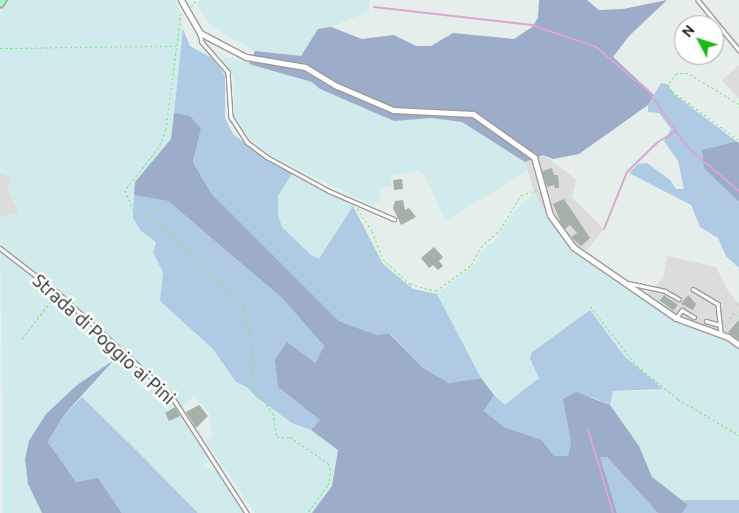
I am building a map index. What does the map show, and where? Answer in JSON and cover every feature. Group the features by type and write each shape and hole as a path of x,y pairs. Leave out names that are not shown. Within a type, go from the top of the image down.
{"street":[{"path":"181,0 185,11 200,33 246,58 305,67 337,86 392,110 473,114 534,157 541,190 555,225 573,247 676,318 722,335 739,345"}],"lane":[{"path":"698,0 739,50"},
{"path":"200,33 202,42 228,72 231,117 247,142 267,157 350,200 394,219"},
{"name":"Strada di Poggio ai Pini","path":"0,248 56,291 175,400 248,513"},
{"path":"620,281 665,291 679,299"},
{"path":"694,289 718,304 722,335"},
{"path":"676,318 682,310 694,316"},
{"path":"706,321 720,325"}],"path":[{"path":"185,11 180,14 166,129 159,147 125,190 134,212 146,215 165,227 244,304 252,348 251,384 273,413 277,437 290,437 328,463 331,473 328,485 308,513"},
{"path":"0,48 177,46"},
{"path":"739,104 688,73 677,74 668,84 672,91 739,140"},
{"path":"350,200 369,226 383,259 410,284 436,291 472,265 481,247 500,230 521,195 541,190"},
{"path":"22,339 53,300 56,291"},
{"path":"590,306 637,366 678,400 739,435"},
{"path":"722,335 727,320 734,314 739,316"}],"shaded area":[{"path":"7,0 176,0 183,29 171,139 135,182 133,218 141,231 156,242 153,253 163,272 160,301 212,348 236,382 248,387 256,397 292,423 311,430 338,450 332,486 312,513 255,513 206,442 213,436 209,422 210,414 194,396 182,407 173,392 122,349 118,355 168,399 173,406 165,413 169,421 180,416 210,461 202,466 216,470 246,513 198,513 82,397 112,361 25,459 28,484 42,513 3,513 0,218 19,213 8,189 11,177 0,173 0,14"},
{"path":"200,0 370,0 369,11 331,27 318,29 301,56 255,51 211,26 197,4"},
{"path":"539,0 587,0 599,10 623,9 667,0 629,36 613,57 654,95 648,105 579,154 553,159 543,155 525,162 462,122 431,118 394,121 320,89 312,82 249,64 255,51 301,56 318,29 331,27 362,39 394,35 416,46 431,46 453,33 514,39 532,27 538,18"},
{"path":"183,29 190,46 212,58 225,75 225,118 233,134 265,159 292,174 278,196 278,215 282,227 311,255 319,259 353,206 383,264 413,289 437,294 481,378 449,383 423,368 390,333 377,335 339,321 211,193 193,162 201,129 174,113"},
{"path":"220,55 312,82 320,89 394,121 431,118 462,122 525,162 527,171 445,221 425,175 417,171 391,176 392,186 381,188 380,200 372,205 272,156 250,139 234,117 234,79"},
{"path":"739,65 739,99 722,80"},
{"path":"661,83 667,84 675,95 736,141 713,147 724,187 739,202 739,268 726,256 718,238 700,227 691,205 629,173 638,164 647,163 670,180 676,189 684,189 678,161 664,141 671,129 659,113 648,112 648,105"},
{"path":"174,113 190,116 201,129 193,162 211,193 339,321 377,335 389,333 423,368 449,383 481,378 494,395 484,411 504,427 542,440 554,456 568,456 571,443 563,399 576,392 610,405 639,446 652,477 688,505 682,513 658,513 607,457 600,457 617,513 312,513 332,486 338,450 311,430 320,420 278,387 275,360 287,342 315,363 324,346 283,299 168,201 134,195 135,182 171,139"},
{"path":"736,141 739,143 739,202 704,168 702,150"},
{"path":"543,155 576,179 572,197 604,229 581,257 555,230 534,192 525,162"},
{"path":"0,173 11,177 8,189 19,213 0,217"},
{"path":"292,174 353,206 319,259 311,255 282,227 278,215 278,196"},
{"path":"534,192 555,230 570,248 608,277 669,317 727,338 739,347 739,500 682,500 652,477 639,446 610,405 613,391 657,391 624,356 590,310 531,353 530,359 539,377 505,406 481,378 437,294 475,264 481,252 495,240 513,213"},
{"path":"134,195 168,201 283,299 324,346 315,363 278,387 320,420 311,430 292,423 256,397 247,387 236,382 212,348 160,301 163,272 153,253 156,242 141,231 133,218"},
{"path":"667,256 716,267 728,291 739,304 739,347 727,338 669,317 640,300 663,279"},
{"path":"590,310 624,356 663,389 613,391 610,405 591,397 568,456 554,456 542,440 504,427 484,411 494,395 505,405 539,378 530,359 531,353"},
{"path":"114,360 63,416 48,442 76,482 98,478 122,513 42,513 28,484 25,459 29,441 46,414 77,385"},
{"path":"82,397 198,513 122,513 98,479 76,482 48,442 63,416"},
{"path":"599,457 607,457 658,513 617,513"},
{"path":"682,500 739,500 739,513 682,513 688,505"}],"building":[{"path":"552,168 554,175 558,175 559,188 555,188 554,185 547,187 542,171"},
{"path":"402,179 403,189 394,190 393,180"},
{"path":"564,199 590,238 581,246 571,237 577,233 570,225 565,229 561,223 553,204"},
{"path":"403,200 405,210 409,208 416,217 401,225 393,208 395,201"},
{"path":"434,247 443,257 439,261 443,266 438,270 433,265 429,268 421,258"},
{"path":"664,295 678,305 674,311 660,301"},
{"path":"688,295 696,304 693,310 681,304"},
{"path":"739,320 739,340 728,332"},
{"path":"199,405 208,416 196,428 186,412"},
{"path":"175,407 180,416 169,421 165,413"}],"waterway":[{"path":"374,7 532,25 596,47 649,92 687,147 739,191"},
{"path":"604,229 627,172 658,142 676,131"},
{"path":"588,429 613,513"}]}
